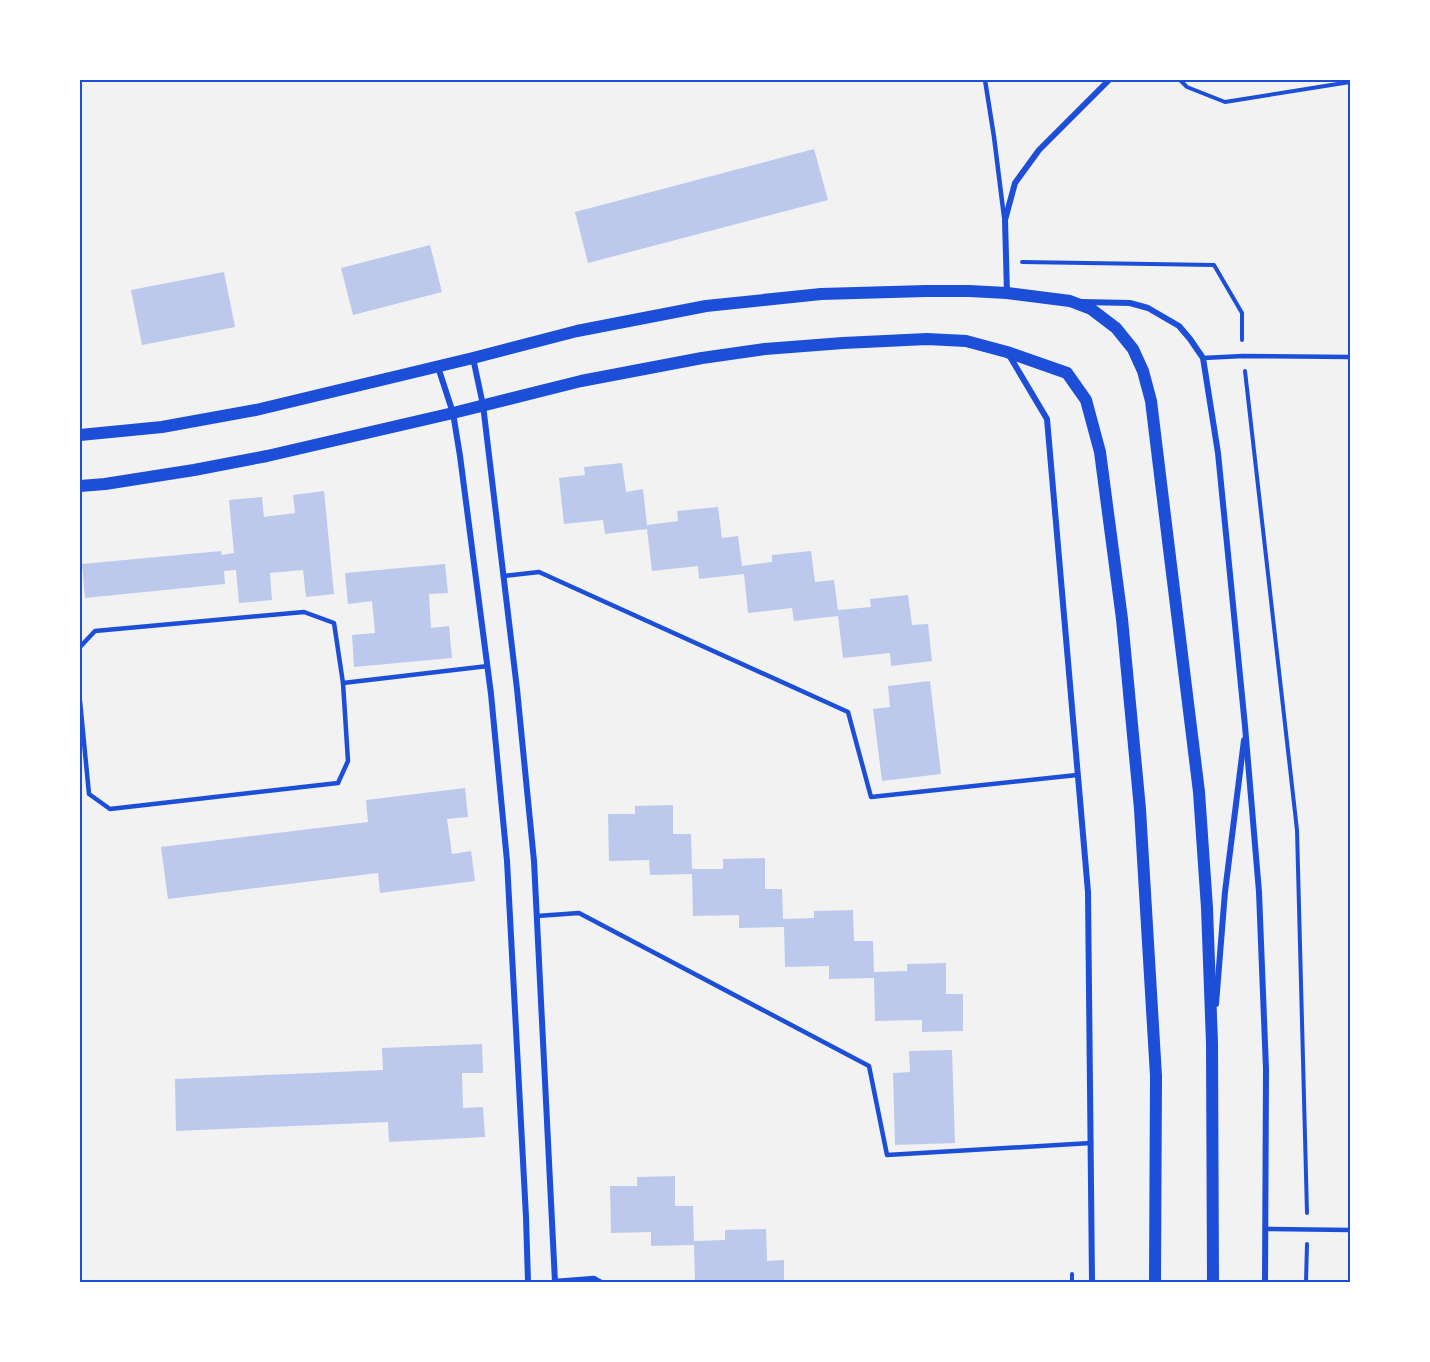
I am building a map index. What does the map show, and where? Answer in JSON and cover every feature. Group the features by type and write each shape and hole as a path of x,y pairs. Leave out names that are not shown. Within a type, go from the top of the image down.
{"main road":[{"path":"80,435 162,427 256,410 577,331 706,306 821,294 969,291 1007,293 1070,302 1091,309 1116,328 1133,349 1143,371 1150,401 1199,792 1207,908 1212,1044 1213,1282"},
{"path":"80,486 194,470 267,456 581,381 702,358 765,349 927,339 966,341 1007,352 1067,373 1086,400 1100,452 1122,619 1141,820 1156,1076 1155,1282"}],"street":[{"path":"1007,293 1005,220 1015,183 1039,150 1109,80"},
{"path":"1070,302 1130,303 1148,308 1179,326 1203,358 1218,453 1259,892 1266,1069 1265,1282"},
{"path":"1007,352 1047,419 1088,892 1092,1282"},
{"path":"473,358 483,405 518,701 534,861 555,1282"},
{"path":"438,367 453,413 460,456 491,694 507,861 528,1282"},
{"path":"1212,1044 1225,892 1245,726"}],"lane":[{"path":"985,80 1005,220"},
{"path":"1203,358 1350,357"},
{"path":"503,576 539,572 848,712 871,797 1077,775"},
{"path":"80,647 95,631 304,612 334,623 343,683 348,761 338,783 110,809 88,794 80,701"},
{"path":"343,683 488,666"},
{"path":"537,916 579,913 869,1066 887,1155 1092,1143"},
{"path":"1265,1228 1350,1230"},
{"path":"555,1282 594,1278 601,1282"}],"path":[{"path":"1180,80 1187,87 1225,102 1350,82"}],"building":[{"path":"814,149 828,200 588,263 575,212"},
{"path":"430,245 442,292 353,315 341,268"},
{"path":"224,272 235,327 142,345 131,290"},
{"path":"622,463 626,492 643,489 647,525 678,521 677,511 718,507 722,538 738,536 742,566 772,562 772,555 811,551 815,582 834,580 838,610 871,607 870,599 908,595 912,625 928,624 932,661 891,666 890,653 843,658 838,616 794,621 792,608 748,613 744,574 699,579 698,566 652,571 647,529 605,534 603,520 564,524 559,478 585,475 584,467"},
{"path":"324,491 334,594 306,597 303,570 270,573 272,600 239,603 236,570 224,571 225,584 85,598 82,564 221,551 222,555 234,553 229,500 262,497 264,517 295,513 293,495"},
{"path":"445,564 448,593 429,594 431,628 449,626 452,658 354,667 352,635 375,633 372,601 348,604 345,573"},
{"path":"930,681 941,774 882,781 873,709 890,707 888,686"},
{"path":"465,788 468,817 447,819 452,854 471,851 475,881 380,893 378,873 168,899 161,847 368,822 366,800"},
{"path":"673,805 673,834 691,834 692,869 723,869 723,859 765,858 765,889 782,889 783,919 814,918 814,911 853,910 854,941 873,941 874,972 907,971 907,964 946,963 946,994 963,994 963,1031 922,1032 922,1020 875,1021 874,978 829,979 829,966 785,967 784,927 739,928 739,915 693,916 692,874 650,875 649,860 609,861 608,814 635,814 635,806"},
{"path":"482,1044 483,1073 462,1073 463,1108 483,1107 485,1137 389,1142 388,1122 176,1131 175,1079 383,1070 382,1048"},
{"path":"952,1050 955,1143 895,1145 893,1073 910,1072 909,1051"},
{"path":"675,1176 675,1206 693,1206 694,1241 725,1240 725,1230 766,1229 767,1261 784,1260 784,1282 695,1282 694,1245 651,1246 651,1232 611,1233 610,1186 637,1186 637,1177"}]}
